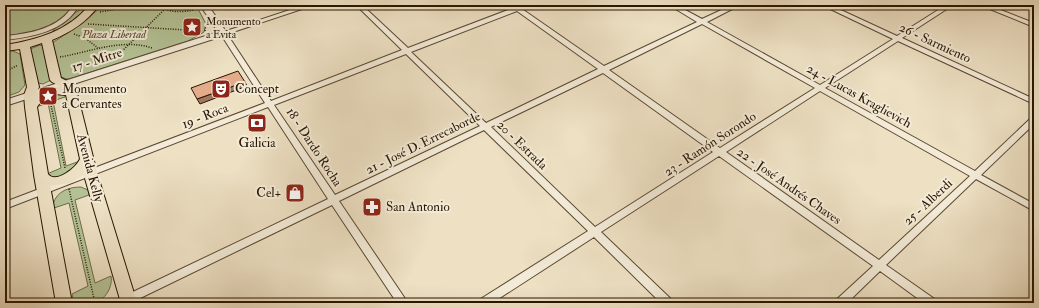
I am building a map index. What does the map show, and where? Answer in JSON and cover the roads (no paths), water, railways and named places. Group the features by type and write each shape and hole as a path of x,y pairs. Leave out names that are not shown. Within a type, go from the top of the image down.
{"main road":[{"path":"5,48 23,40 46,38 77,23 97,8"},
{"name":"Avenida Kelly","path":"46,38 56,80 68,88 126,302"},
{"path":"23,40 33,87 31,101 41,175 64,303"},
{"path":"31,101 48,92 68,88"},
{"path":"41,175 46,181 55,182 67,180 78,173 84,166 87,158"}],"street":[{"name":"18 - Dardo Rocha","path":"204,5 403,303"},
{"name":"17 - Mitre","path":"5,103 31,101 222,33 311,5"},
{"name":"20 - Estrada","path":"359,5 668,303"},
{"name":"19 - Roca","path":"5,206 44,191 67,180 90,173 270,104 516,7 526,5"},
{"name":"24 - Lucas Kraglievich","path":"672,5 1034,208"},
{"name":"21 - José D. Errecaborde","path":"126,302 333,200 737,5"},
{"name":"26 - Sarmiento","path":"825,5 1034,102"},
{"name":"23 - Ramón Sorondo","path":"483,303 950,5"},
{"path":"983,5 1034,25"},
{"path":"5,38 23,40 61,22 70,16 78,6"},
{"name":"22 - José Andrés Chaves","path":"516,7 932,303"},
{"name":"25 - Alberdi","path":"840,303 1034,120"}],"place":[{"name":"Monumento a Evita","path":"192,27"},
{"name":"Concept","path":"221,89"},
{"name":"Monumento a Cervantes","path":"48,96"},
{"name":"Galicia","path":"257,123"},
{"name":"Cel+","path":"295,193"},
{"name":"San Antonio","path":"372,207"}],"park label":[{"name":"Plaza Libertad","path":"114,34"}]}
